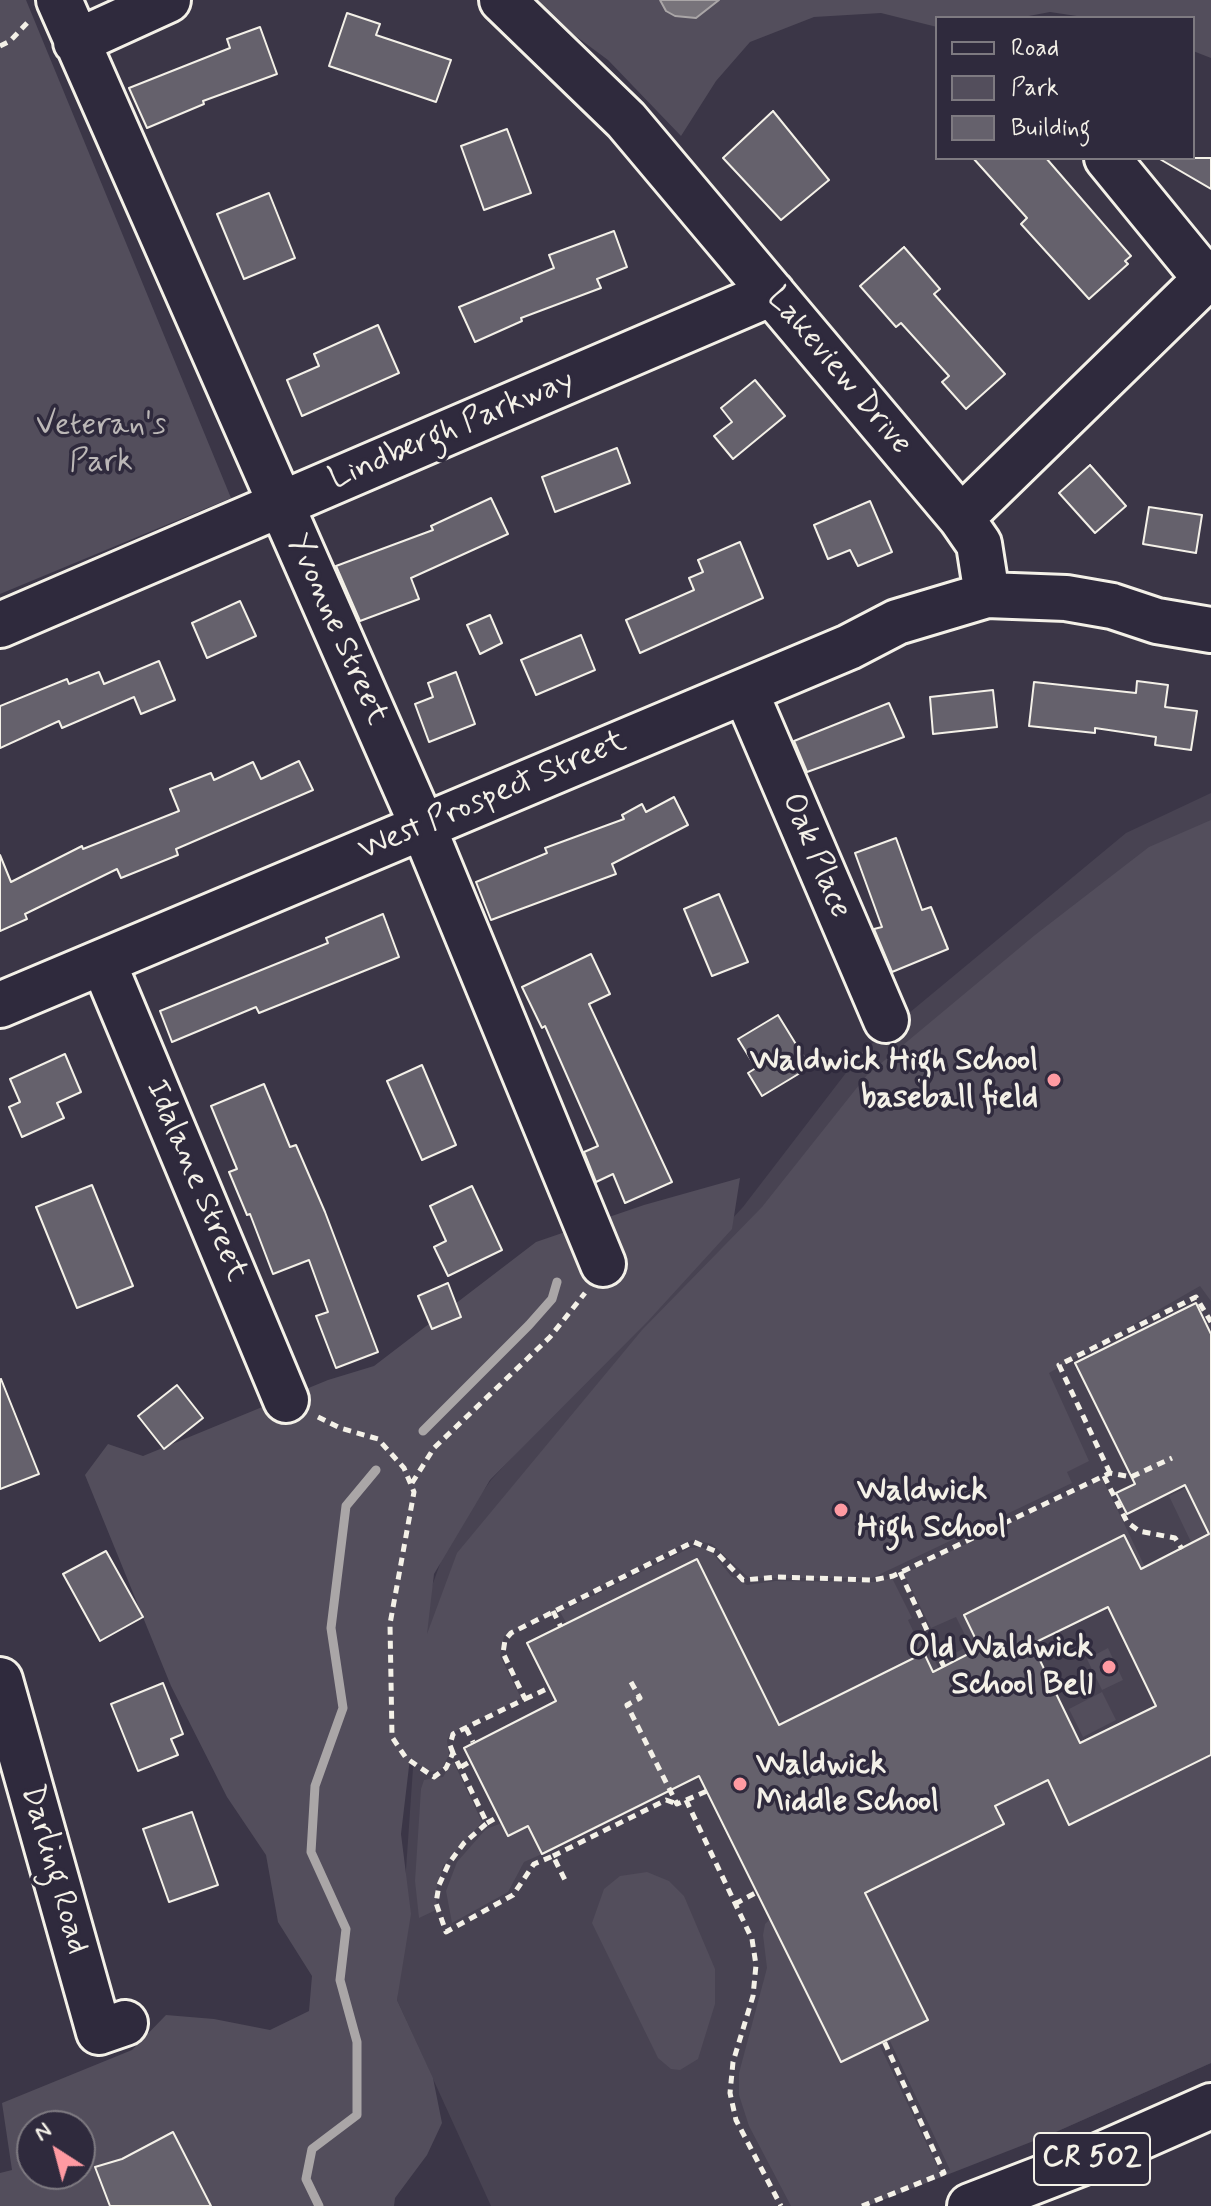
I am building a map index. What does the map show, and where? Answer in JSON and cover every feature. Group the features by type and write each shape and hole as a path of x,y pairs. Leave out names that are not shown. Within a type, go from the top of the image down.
{"street":[{"path":"76,42 168,0"},
{"name":"Lakeview Drive","path":"502,0 626,120 961,518 979,544 987,595"},
{"name":"Yvonne Street","path":"49,5 76,42 423,827 603,1264"},
{"path":"961,518 1209,279 1109,160"},
{"name":"Lindbergh Parkway","path":"0,625 772,293"},
{"path":"987,595 1066,598 1112,606 1157,621 1211,630"},
{"name":"West Prospect Street","path":"0,1005 849,647 897,622 987,595"},
{"name":"Oak Place","path":"745,691 886,1020"},
{"name":"Idalane Street","path":"103,962 286,1400"},
{"name":"Darling Road","path":"0,1680 99,2032 125,2023"},
{"name":"CR 502","path":"970,2206 1089,2160 1211,2106"}],"path":[{"path":"0,46 10,41 49,5"},
{"path":"411,1484 434,1448 550,1337 603,1264"},
{"path":"1182,1549 1175,1538 1139,1531 1127,1522 1059,1365 1196,1297 1211,1322"},
{"path":"286,1400 340,1428 378,1439 404,1468 414,1492 407,1546 390,1624 392,1737 406,1758 427,1775 441,1773 453,1753"},
{"path":"525,1699 503,1653 505,1640 511,1633 694,1542 715,1551 743,1580 777,1577 873,1580 900,1572 1107,1475 1131,1477 1172,1458"},
{"path":"900,1572 944,1667"},
{"path":"553,1611 561,1627"},
{"path":"631,1682 640,1698 627,1705 677,1804"},
{"path":"487,1823 453,1753 450,1739 466,1728 549,1688"},
{"path":"466,1728 473,1742"},
{"path":"461,1767 471,1761"},
{"path":"498,1817 464,1843 449,1863 439,1885 436,1903 446,1932 513,1895 534,1864 666,1800 677,1804 707,1791"},
{"path":"686,1800 752,1939 756,1965 753,1996 733,2062 730,2093 736,2120 781,2206"},
{"path":"553,1856 566,1882"},
{"path":"735,1904 757,1892"},
{"path":"862,2206 944,2173 884,2041"}],"shaded area":[{"path":"660,0 719,0 696,18 675,16 666,11"},
{"name":"Waldwick High School","path":"1211,793 1211,2063 1049,2135 853,2206 491,2206 397,2000 424,1608 449,1539 491,1480 743,1207 862,1052 1126,833"}],"green space":[{"name":"Veteran's Park","path":"0,0 26,0 231,498 0,594"},
{"path":"527,0 660,0 666,11 696,18 719,0 1211,0 1211,58 1195,52 1195,16 1077,16 1050,12 1029,16 935,16 935,26 881,13 814,17 750,42 716,81 681,136 608,60"},
{"path":"1211,820 1211,1301 1200,1286 1049,1373 1089,1461 1067,1472 1072,1483 872,1578 749,1578 712,1544 692,1540 504,1636 500,1656 521,1698 450,1734 447,1740 449,1755 441,1770 429,1772 410,1758 401,1834 411,1914 397,2000 433,2078 442,2123 427,2155 395,2198 394,2206 0,2206 0,2173 12,2170 2,2103 132,2050 166,2015 214,2019 270,2030 309,2011 312,1976 278,1922 266,1855 227,1797 171,1686 85,1475 108,1444 143,1456 328,1380 374,1366 536,1242 644,1205 740,1178 732,1229 648,1321 490,1480 434,1574 427,1634 457,1553 642,1330 762,1207 867,1075 1035,935 1149,847"},
{"path":"1102,1478 1145,1567 1141,1569 1124,1535 964,1614 980,1648 950,1664 946,1658 970,1645 956,1617 931,1628 904,1574"},
{"path":"1186,1488 1210,1535 1192,1544 1169,1496"},
{"path":"701,1547 711,1551 731,1576 747,1585 775,1581 875,1582 892,1578 912,1618 908,1620 915,1635 921,1633 939,1669 933,1672 924,1654 797,1761 567,1624 560,1612 690,1548"},
{"path":"1108,1648 1123,1680 1102,1690 1087,1659"},
{"path":"1102,1692 1116,1720 1083,1737 1069,1709"},
{"path":"1211,1755 1211,2063 1049,2135 867,2206 791,2206 749,2126 739,2095 739,2073 767,1968 763,1935 765,1924 770,1919 841,2062 927,2019 848,1859 901,1875 1004,1824 995,1806 1048,1780 1069,1824","holes":["890,2041 950,2170 940,2172 880,2046"]},
{"path":"453,1761 482,1822 443,1866 435,1894 438,1909 419,1918 415,1881 421,1789 424,1780 443,1777"},
{"path":"502,1823 508,1835 528,1826 542,1854 524,1862 508,1892 452,1923 446,1891 457,1862 486,1829"},
{"path":"647,1872 669,1881 684,1896 715,1969 715,2004 698,2059 680,2070 671,2069 658,2058 592,1923 604,1889 620,1876"}],"building":[{"path":"347,13 380,24 376,35 451,60 436,102 329,66"},
{"path":"260,27 277,74 203,101 204,104 147,128 129,88 230,48 227,39"},
{"path":"773,111 829,180 781,220 723,158"},
{"path":"507,129 531,193 484,210 461,146"},
{"path":"1211,158 1211,189 1161,160"},
{"path":"975,160 1048,160 1131,256 1125,261 1128,264 1089,299 1021,224 1027,218"},
{"path":"269,193 295,258 244,279 217,214"},
{"path":"614,231 627,267 597,279 601,288 521,318 522,321 475,342 459,307 554,268 549,255"},
{"path":"904,247 940,289 934,294 1005,374 966,409 942,382 949,376 901,323 896,327 860,286"},
{"path":"378,325 399,373 302,416 287,380 319,366 314,354"},
{"path":"755,380 785,416 733,459 714,436 732,422 721,408"},
{"path":"617,448 630,483 555,512 542,477"},
{"path":"1090,465 1126,506 1095,533 1059,493"},
{"path":"491,498 508,534 411,578 419,599 360,621 336,566 433,530 431,526"},
{"path":"870,501 892,552 858,566 850,550 828,559 814,525"},
{"path":"1149,507 1202,515 1196,553 1143,544"},
{"path":"740,542 763,598 640,653 626,620 694,590 689,578 703,572 698,560"},
{"path":"240,601 256,636 207,658 192,623"},
{"path":"490,615 502,643 480,654 467,625"},
{"path":"581,635 595,670 536,695 521,660"},
{"path":"159,661 175,700 141,714 134,697 62,728 59,721 0,748 0,706 67,679 69,684 99,672 104,684"},
{"path":"456,672 475,724 429,742 415,704 433,697 428,683"},
{"path":"1137,681 1168,685 1165,707 1197,711 1191,750 1155,745 1156,737 1095,728 1095,733 1029,726 1034,682 1136,693"},
{"path":"993,690 997,727 933,734 930,697"},
{"path":"889,703 904,737 807,772 794,741"},
{"path":"299,761 313,790 176,849 178,855 121,878 117,869 25,914 27,919 0,931 0,855 11,882 82,846 83,849 179,811 170,789 211,773 214,780 253,762 261,779"},
{"path":"674,797 688,825 612,864 616,874 491,920 476,882 547,853 545,848 624,819 622,815 642,804 646,812"},
{"path":"896,838 922,910 931,907 948,949 892,972 874,929 882,927 855,853"},
{"path":"719,894 748,962 712,976 684,909"},
{"path":"383,914 399,957 259,1013 256,1007 172,1042 160,1011 328,943 326,938"},
{"path":"591,954 610,994 589,1004 672,1182 625,1203 613,1174 596,1182 584,1152 598,1146 545,1026 542,1028 522,987"},
{"path":"778,1015 810,1067 762,1096 748,1073 756,1068 738,1039"},
{"path":"65,1054 81,1092 57,1103 64,1118 22,1137 9,1107 20,1102 10,1079"},
{"path":"422,1065 456,1145 422,1160 387,1081"},
{"path":"264,1084 290,1147 296,1145 325,1212 378,1352 336,1368 316,1316 328,1312 309,1260 273,1274 250,1214 247,1215 229,1172 237,1169 211,1106"},
{"path":"92,1185 133,1286 77,1308 36,1207"},
{"path":"472,1186 502,1250 448,1276 434,1247 446,1241 430,1206"},
{"path":"448,1283 461,1317 432,1329 418,1296"},
{"path":"1196,1303 1211,1334 1211,1755 1069,1825 1048,1780 995,1806 1004,1824 865,1893 928,2020 841,2062 699,1776 542,1854 528,1826 508,1836 464,1748 556,1701 527,1643 697,1559 779,1725 924,1653 933,1672 980,1648 964,1615 1124,1535 1141,1569 1209,1534 1185,1485 1127,1514 1116,1493 1135,1484 1075,1363","holes":["1108,1607 1156,1706 1080,1743 1032,1644"]},
{"path":"0,1380 39,1474 0,1489"},
{"path":"177,1385 203,1418 164,1449 138,1416"},
{"path":"106,1551 143,1617 100,1641 63,1574"},
{"path":"163,1683 183,1734 171,1739 178,1755 138,1771 111,1704"},
{"path":"192,1812 218,1885 169,1902 143,1829"},
{"path":"173,2132 211,2206 110,2206 96,2167 122,2159"}],"waterway":[{"path":"423,1431 529,1325 552,1299 557,1282"},
{"path":"319,2206 306,2179 312,2149 357,2115 357,2042 340,1980 346,1929 311,1852 315,1786 343,1708 331,1628 346,1506 376,1470"}],"place":[{"name":"Waldwick High School baseball field","path":"1054,1080"},
{"name":"Waldwick High School","path":"841,1510"},
{"name":"Old Waldwick School Bell","path":"1109,1667"},
{"name":"Waldwick Middle School","path":"740,1784"}]}
